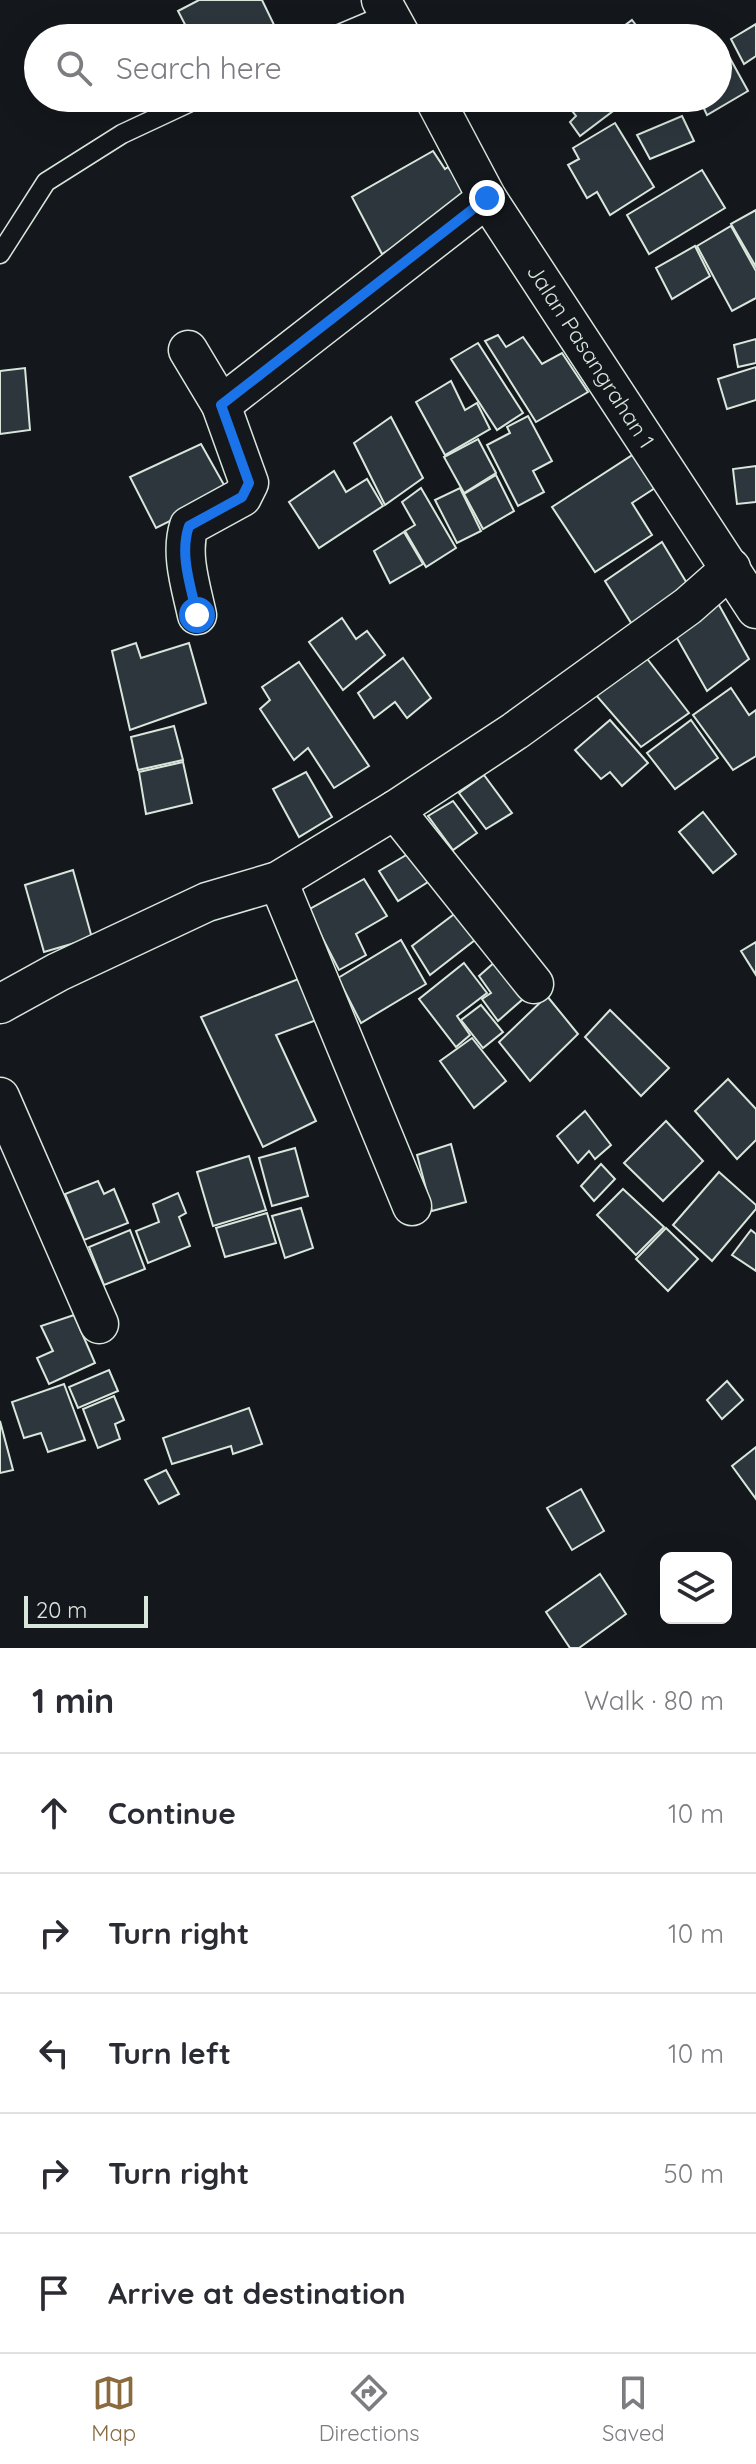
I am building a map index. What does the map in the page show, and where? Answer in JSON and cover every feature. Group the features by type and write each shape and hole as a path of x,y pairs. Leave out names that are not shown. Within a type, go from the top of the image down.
{"street":[{"name":"Jalan Pasangrahan 1","path":"441,112 487,198 756,609"},
{"path":"221,405 487,198"},
{"path":"188,350 221,405 249,483 242,497 189,526 185,537 186,561 197,615"},
{"path":"0,1004 58,972 207,902 278,881 395,810 568,693 688,606 731,568"},
{"path":"395,810 534,984"},
{"path":"278,881 412,1206"},
{"path":"0,1097 99,1324"}],"lane":[{"path":"371,24 391,17"},
{"path":"0,254 46,182 122,134 169,112"}],"building":[{"path":"199,0 262,0 274,24 185,24 178,11"},
{"path":"756,24 756,56 744,64 732,38"},
{"path":"732,62 748,91 732,100"},
{"path":"573,112 612,112 580,136 570,122 576,116"},
{"path":"682,116 694,141 650,159 637,135"},
{"path":"615,123 654,187 610,215 597,192 587,198 568,165 579,159 573,148"},
{"path":"433,151 466,192 467,203 382,254 352,197"},
{"path":"702,170 725,208 649,254 627,215"},
{"path":"756,210 756,267 731,224"},
{"path":"731,226 756,271 756,298 732,311 697,246"},
{"path":"695,246 710,276 672,299 656,268"},
{"path":"498,335 506,347 523,337 542,364 562,353 588,392 536,422 485,341"},
{"path":"756,339 756,363 738,367 734,345"},
{"path":"478,343 523,413 497,430 451,359"},
{"path":"756,367 756,400 727,409 718,379"},
{"path":"25,368 30,430 0,434 0,371"},
{"path":"451,381 465,410 477,403 490,429 445,455 416,402"},
{"path":"528,416 552,461 533,471 544,492 518,506 487,445 510,433 507,427"},
{"path":"391,417 423,478 385,505 354,443"},
{"path":"478,439 496,473 464,493 444,457"},
{"path":"201,444 228,492 156,528 130,477"},
{"path":"634,454 655,488 632,503 652,535 595,572 552,507"},
{"path":"756,466 756,502 737,504 733,469"},
{"path":"334,471 346,492 367,479 383,506 319,548 289,502"},
{"path":"496,475 514,511 483,529 464,494"},
{"path":"421,488 456,548 426,567 405,531 415,525 402,502"},
{"path":"460,488 481,531 457,543 435,500"},
{"path":"404,532 423,564 390,583 374,551"},
{"path":"662,542 688,585 633,626 605,581"},
{"path":"714,596 749,659 707,691 673,631"},
{"path":"342,618 356,639 367,631 385,655 343,690 309,642"},
{"path":"136,643 141,658 189,643 206,703 130,730 112,651"},
{"path":"645,656 689,713 641,747 595,694"},
{"path":"403,658 431,698 407,718 395,702 374,718 358,693"},
{"path":"299,662 369,766 334,788 308,748 294,760 260,709 270,700 262,687"},
{"path":"731,688 749,715 756,710 756,756 733,770 693,715"},
{"path":"610,720 648,763 622,786 610,772 601,779 575,750"},
{"path":"691,720 718,758 675,789 647,753"},
{"path":"174,726 183,760 138,770 131,737"},
{"path":"183,762 192,803 146,814 139,772"},
{"path":"306,772 332,817 299,837 273,789"},
{"path":"484,775 512,813 486,829 459,793"},
{"path":"453,801 477,833 453,850 428,816"},
{"path":"703,812 736,854 713,873 679,832"},
{"path":"408,854 428,882 398,901 379,871"},
{"path":"73,870 92,938 44,952 25,885"},
{"path":"364,879 387,916 356,934 366,955 339,970 308,910"},
{"path":"457,912 475,940 430,975 412,946"},
{"path":"401,940 426,984 361,1023 338,978"},
{"path":"756,942 756,975 741,951"},
{"path":"496,961 523,999 498,1021 482,999 491,993 479,976"},
{"path":"464,963 487,993 457,1016 470,1035 456,1047 419,999"},
{"path":"301,978 322,1018 276,1035 316,1121 263,1147 201,1017"},
{"path":"547,996 578,1034 530,1081 499,1042"},
{"path":"481,1005 503,1032 483,1048 461,1020"},
{"path":"610,1010 669,1068 641,1096 585,1037"},
{"path":"472,1038 506,1081 474,1108 440,1061"},
{"path":"728,1079 756,1109 756,1140 737,1159 695,1111"},
{"path":"585,1111 611,1145 595,1159 589,1151 578,1163 557,1136"},
{"path":"666,1121 703,1161 663,1201 624,1163"},
{"path":"451,1144 466,1202 432,1211 417,1155"},
{"path":"295,1148 308,1196 272,1206 259,1158"},
{"path":"249,1156 266,1210 213,1226 197,1172"},
{"path":"601,1164 615,1179 594,1201 581,1186"},
{"path":"719,1172 756,1205 756,1209 712,1261 673,1225"},
{"path":"98,1181 104,1194 114,1189 128,1223 84,1240 65,1194"},
{"path":"623,1189 664,1227 636,1255 597,1215"},
{"path":"178,1193 186,1213 179,1217 190,1246 148,1263 136,1231 159,1222 153,1204"},
{"path":"301,1208 313,1248 285,1258 272,1216"},
{"path":"267,1213 276,1243 225,1257 216,1228"},
{"path":"666,1228 698,1259 668,1291 636,1259"},
{"path":"130,1230 145,1269 104,1285 89,1247"},
{"path":"751,1230 756,1234 756,1271 732,1255"},
{"path":"74,1315 95,1363 49,1384 37,1358 53,1351 41,1326"},
{"path":"109,1370 118,1391 78,1408 69,1387"},
{"path":"727,1381 743,1400 722,1419 707,1400"},
{"path":"64,1384 85,1440 48,1452 41,1433 24,1438 12,1402"},
{"path":"114,1396 124,1420 115,1424 120,1439 98,1448 83,1409"},
{"path":"249,1408 262,1444 233,1454 231,1446 172,1464 163,1438"},
{"path":"0,1421 13,1470 0,1473"},
{"path":"756,1447 756,1499 732,1466"},
{"path":"166,1470 179,1494 159,1504 145,1480"},
{"path":"581,1489 604,1531 572,1550 547,1508"},
{"path":"600,1574 626,1614 579,1648 570,1648 546,1612"}],"route":[{"path":"197,615 186,561 185,537 189,526 242,497 249,488 221,405 487,198"}]}
